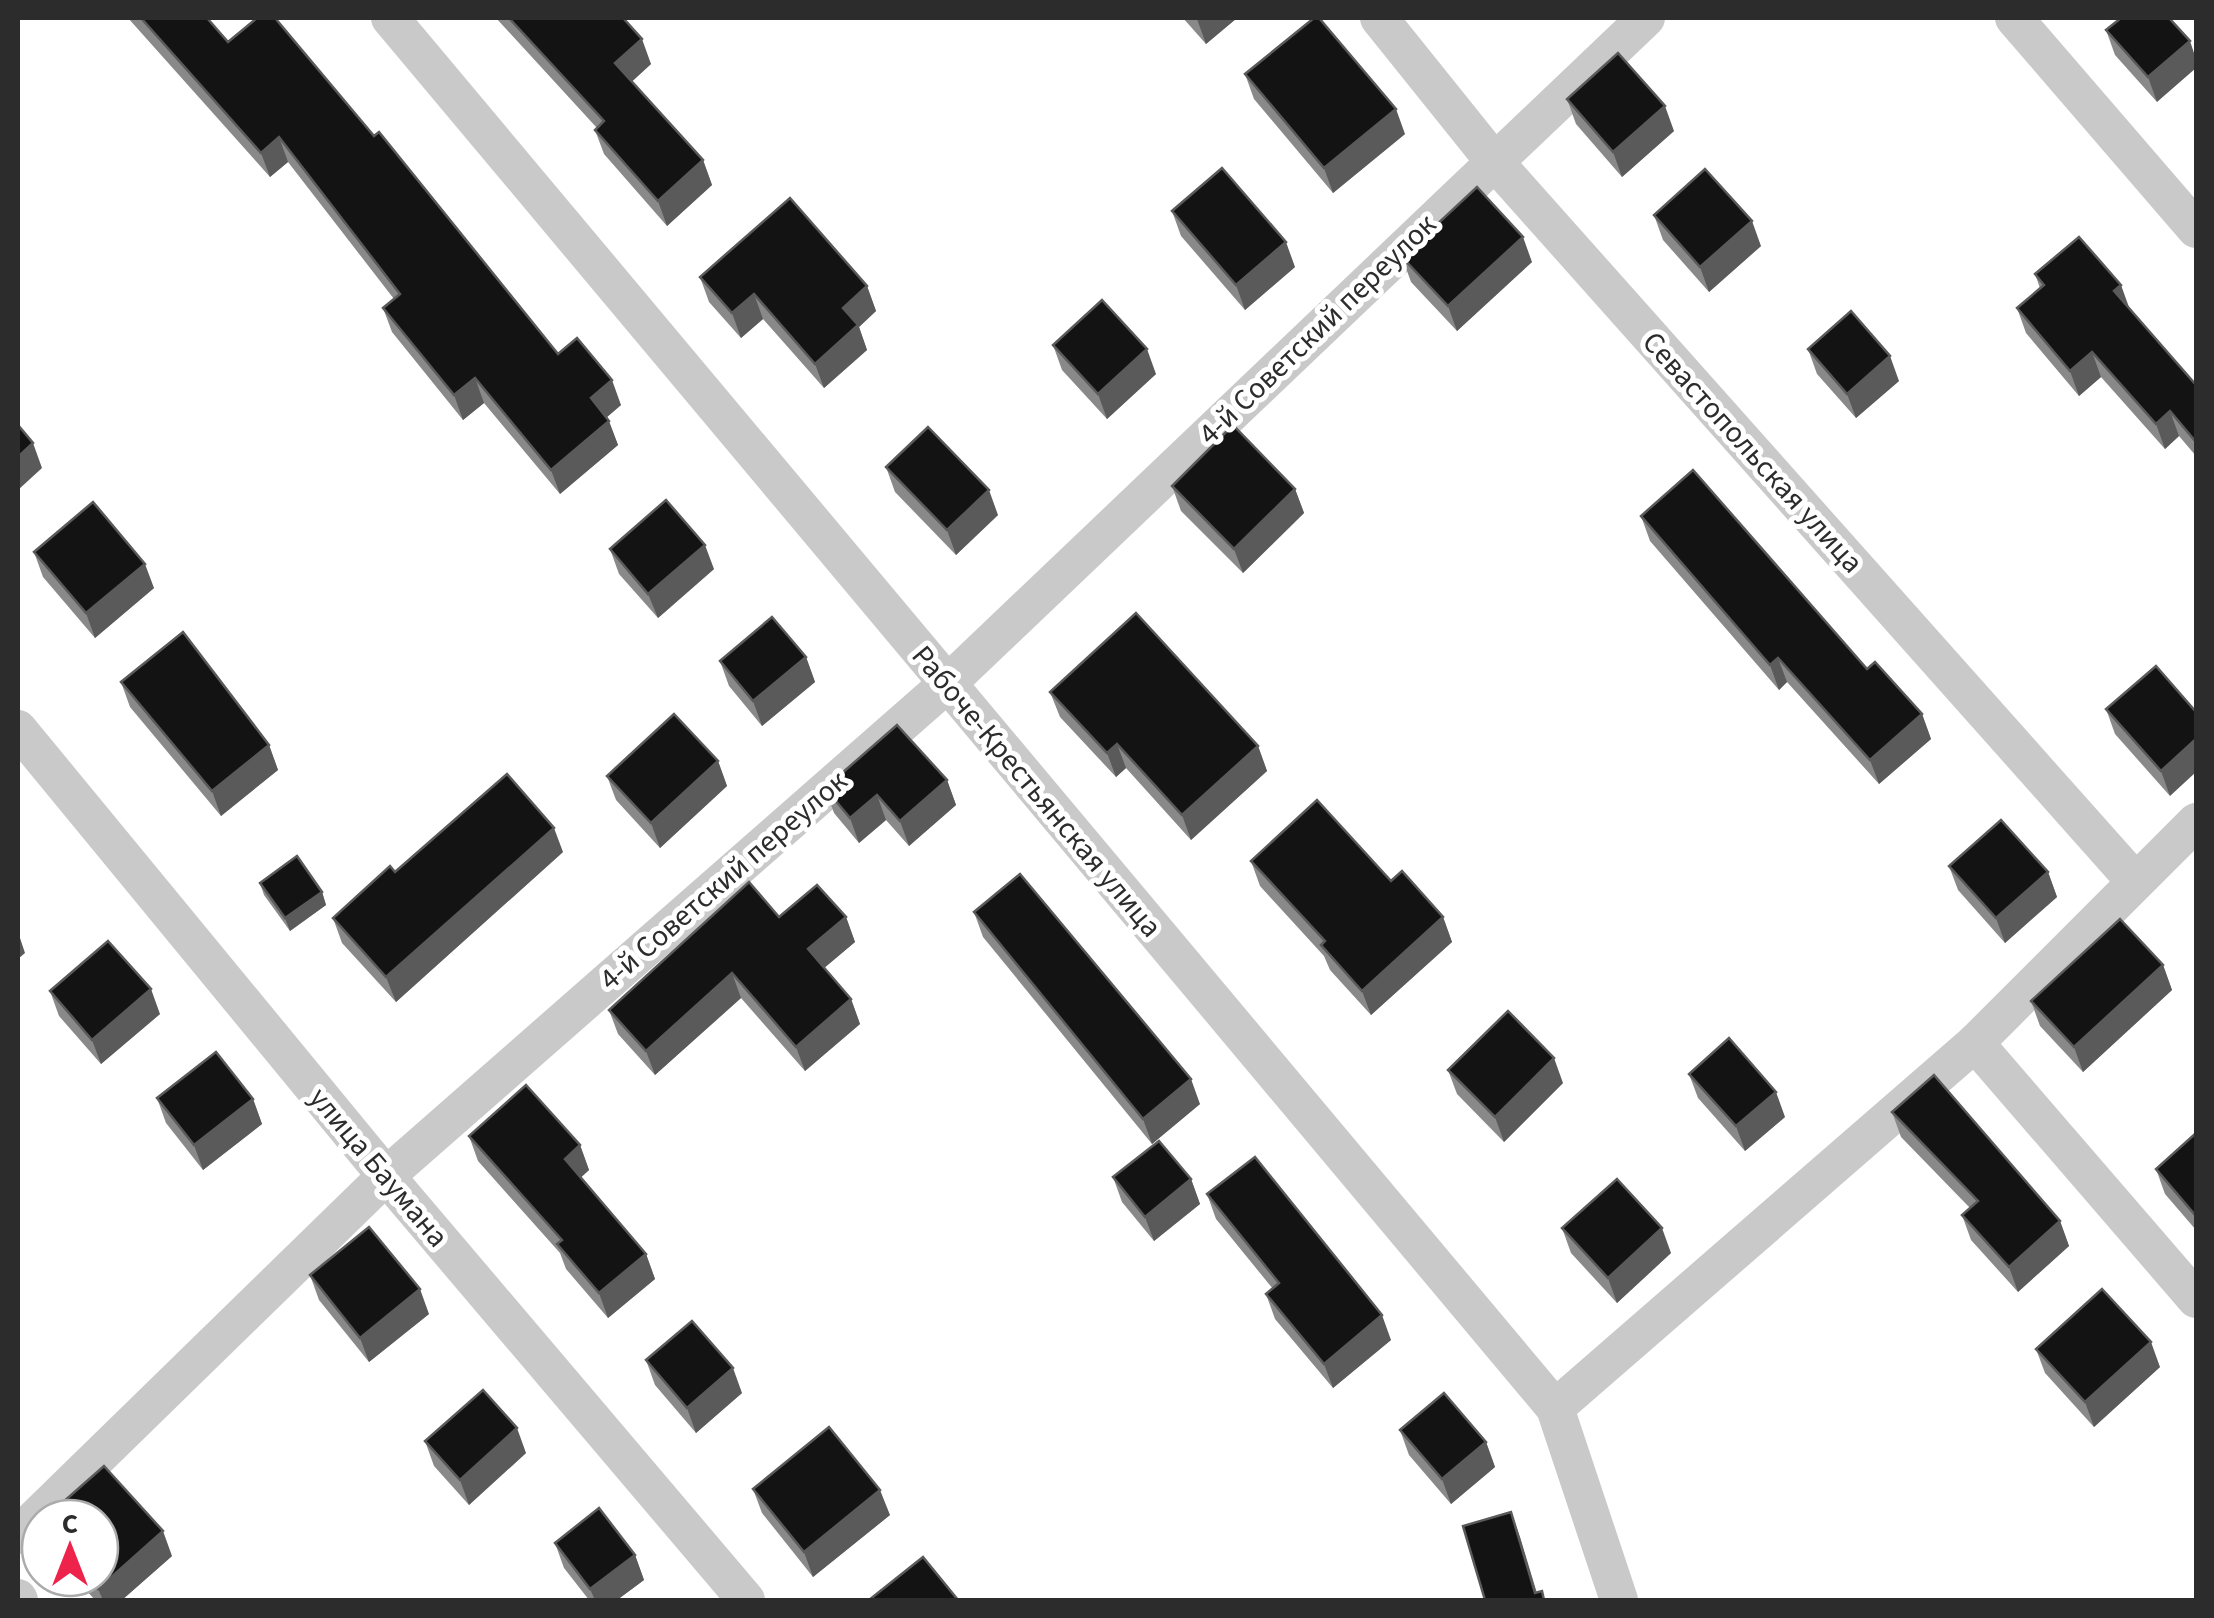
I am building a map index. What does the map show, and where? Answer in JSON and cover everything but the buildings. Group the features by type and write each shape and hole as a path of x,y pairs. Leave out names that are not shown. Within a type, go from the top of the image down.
{"street":[{"name":"Рабоче-Крестьянская улица","path":"390,18 1555,1408 1618,1600"},
{"name":"Севастопольская улица","path":"1379,18 1494,160 2134,880"},
{"name":"4-й Советский переулок","path":"18,1535 386,1176 947,684 1646,18"},
{"path":"2014,18 2196,229"},
{"name":"улица Баумана","path":"18,729 386,1176 746,1600"},
{"path":"1555,1408 1975,1043 2196,822"},
{"path":"1975,1043 2196,1299"}]}
